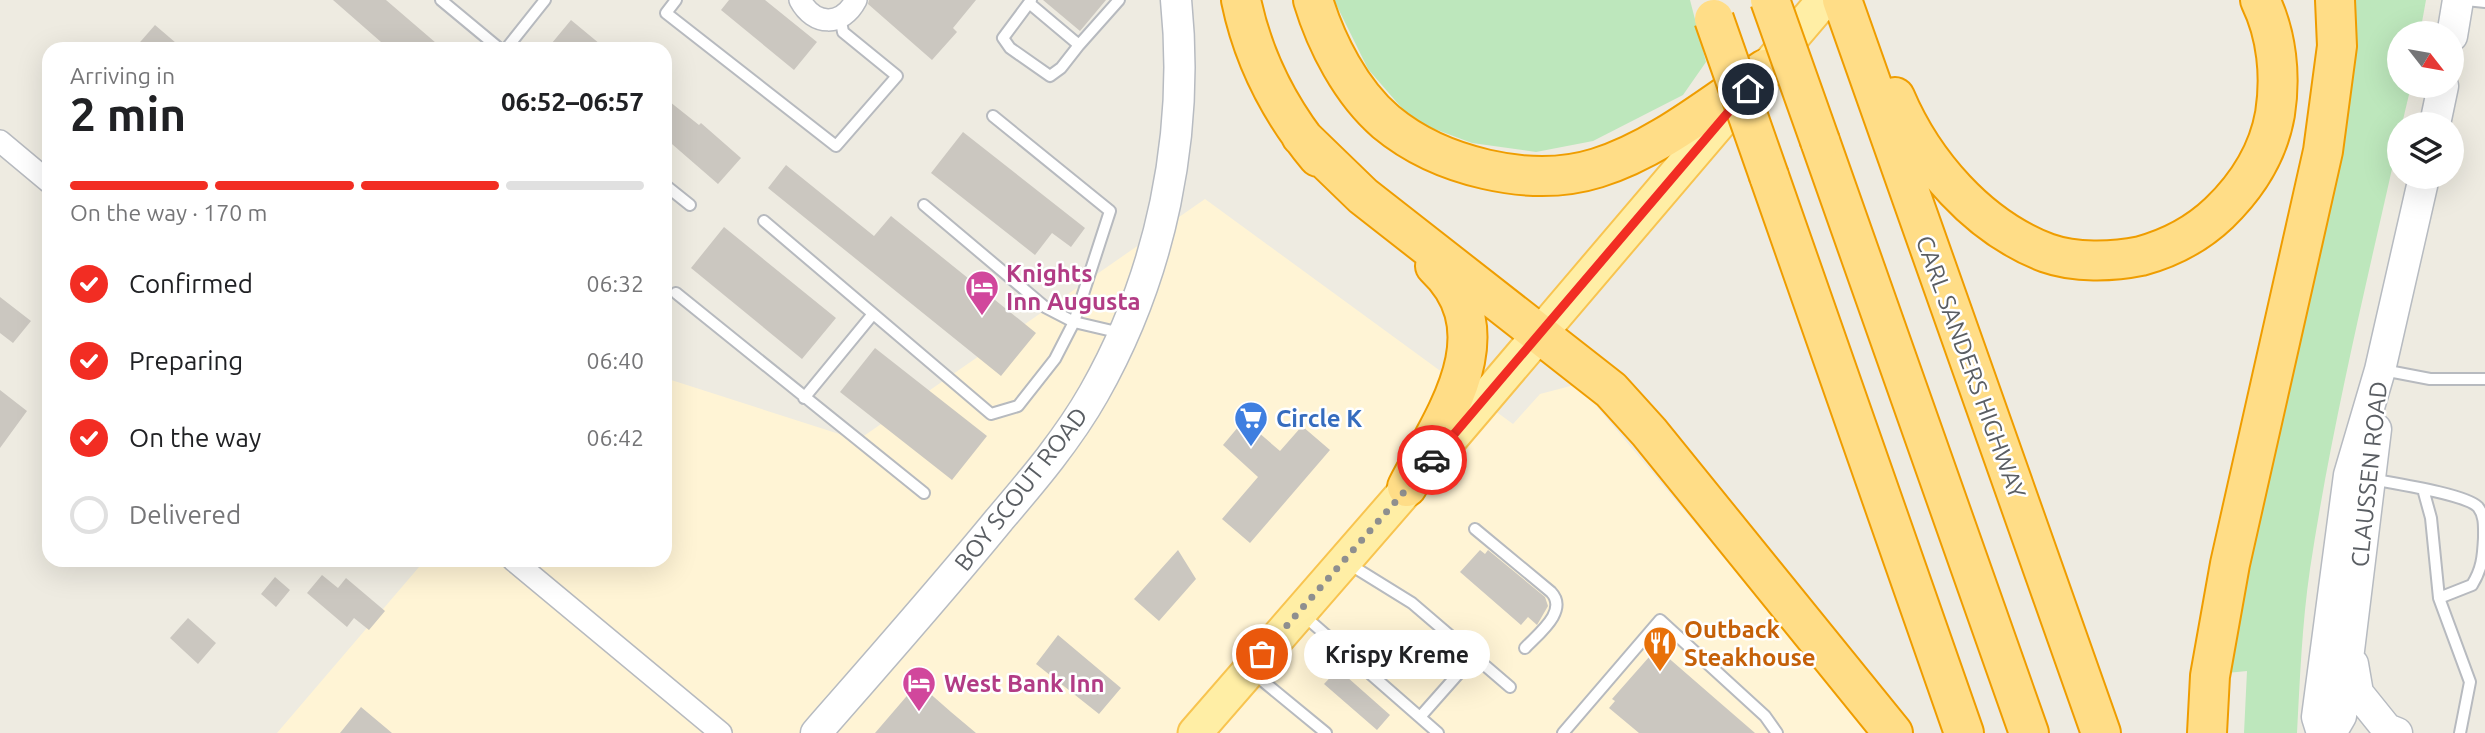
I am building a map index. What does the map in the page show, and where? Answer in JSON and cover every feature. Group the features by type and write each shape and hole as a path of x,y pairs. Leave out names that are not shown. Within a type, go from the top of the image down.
{"highway":[{"path":"1241,0 1246,25 1258,57 1280,103 1301,136 1359,206 1443,273 1455,288 1464,308 1469,337 1464,373 1407,487"},
{"path":"1313,0 1328,40 1348,75 1386,121 1439,152 1476,167 1504,174 1560,176 1595,169 1625,158 1653,144 1765,69"},
{"path":"1770,0 2029,733"},
{"name":"CARL SANDERS HIGHWAY","path":"1842,0 1876,74 2101,733"},
{"path":"1851,0 1876,74 1898,103 1942,173 1980,213 2005,231 2048,253 2093,260 2125,260 2179,242 2207,225 2249,180 2264,153 2273,127 2278,75 2266,12 2260,0"},
{"path":"2207,733 2210,676 2231,564 2323,151 2337,46 2335,0"},
{"path":"1711,9 1964,733"},
{"path":"1301,136 1363,196 1611,390 1893,733"}],"main road":[{"path":"1195,733 1824,0"}],"street":[{"path":"800,0 806,12 818,19 831,20 848,13 856,0"},
{"name":"BOY SCOUT ROAD","path":"816,733 965,562 1071,430 1094,394 1124,334 1156,244 1173,162 1178,113 1176,0"},
{"path":"2454,21 2458,0"},
{"path":"0,141 42,177"},
{"path":"2380,370 2421,189"},
{"name":"CLAUSSEN ROAD","path":"2331,733 2341,716 2371,479 2380,370"},
{"name":"CLAUSSEN ROAD","path":"2322,733 2317,717 2349,475 2380,370"},
{"path":"521,567 721,733"},
{"path":"2350,643 2358,693 2387,729 2397,733"}],"lane":[{"path":"440,0 491,42"},
{"path":"512,42 545,0"},
{"path":"676,0 666,13 836,146 897,76 843,32 840,16"},
{"path":"1079,44 1030,1 1003,38 1010,48 1050,76 1061,68 1119,0"},
{"path":"2466,0 2485,2"},
{"path":"764,221 991,414 1018,406 1055,359 1074,323 1110,211 993,116"},
{"path":"672,191 690,205"},
{"path":"924,205 1045,307 1074,323 1124,334"},
{"path":"676,293 924,493"},
{"path":"804,398 873,314"},
{"path":"2380,370 2430,379 2485,379"},
{"path":"2371,479 2423,489 2466,500 2477,506 2484,519 2483,564 2479,575 2472,585 2439,598"},
{"path":"2423,489 2431,518 2439,598 2470,682 2460,733"},
{"path":"1475,529 1551,592 1558,601 1554,615 1525,648"},
{"path":"1343,561 1412,603 1510,687"},
{"path":"1300,612 1438,733"},
{"path":"1563,733 1660,620 1765,716 1777,733"},
{"path":"1420,717 1474,656"},
{"path":"1248,669 1326,733"}],"shaded area":[{"path":"1205,199 1513,424 1540,394 1578,384 1862,722 1867,733 277,733 419,567 672,567 672,380 858,440"}],"green space":[{"path":"1334,0 1690,0 1706,62 1683,95 1593,141 1536,152 1472,143 1413,121 1368,69"},
{"path":"2350,0 2426,0 2422,21 2387,21 2387,98 2408,98 2405,112 2387,112 2388,189 2351,353 2310,569 2297,733 2244,733 2247,671 2227,673"}],"building":[{"path":"333,0 386,0 435,42 381,42"},
{"path":"729,0 765,0 817,42 794,70 721,10"},
{"path":"869,0 976,0 953,28 957,32 932,60 868,4"},
{"path":"1043,0 1106,0 1080,31"},
{"path":"571,20 598,42 553,42"},
{"path":"155,25 175,42 140,42"},
{"path":"672,104 699,125 701,123 741,158 718,184 672,144"},
{"path":"963,132 1085,228 1071,247 1052,233 1035,255 931,173"},
{"path":"786,165 874,236 891,216 1036,333 1001,376 768,188"},
{"path":"724,227 836,318 802,359 691,268"},
{"path":"0,297 31,321 13,343 0,333"},
{"path":"875,348 987,436 952,480 840,392"},
{"path":"0,390 27,411 0,448"},
{"name":"Circle K","path":"1244,420 1280,451 1302,426 1330,450 1250,543 1222,519 1258,477 1223,445"},
{"path":"1178,550 1196,579 1159,621 1134,599"},
{"path":"1480,550 1485,554 1488,550 1545,597 1548,606 1537,625 1528,617 1521,625 1460,572"},
{"path":"322,575 338,588 346,578 385,611 369,630 354,618 347,627 307,593"},
{"path":"275,577 290,590 276,607 261,594"},
{"path":"188,618 216,643 198,664 170,638"},
{"path":"1058,635 1121,688 1099,714 1036,664"},
{"name":"Outback Steakhouse","path":"1657,648 1755,733 1639,733 1609,708 1615,701 1612,699"},
{"path":"1338,669 1390,715 1377,730 1324,684"},
{"name":"West Bank Inn","path":"918,683 951,712 976,733 875,733"},
{"path":"361,707 392,733 340,733"}],"way so far":[{"path":"1262,654 1432,460"}],"place":[{"name":"Knights Inn Augusta","path":"982,317"},
{"name":"Circle K","path":"1251,448"},
{"name":"Krispy Kreme","path":"1262,654"},
{"name":"Outback Steakhouse","path":"1660,673"},
{"name":"West Bank Inn","path":"919,713"}],"route":[{"path":"1432,460 1748,89"}]}
